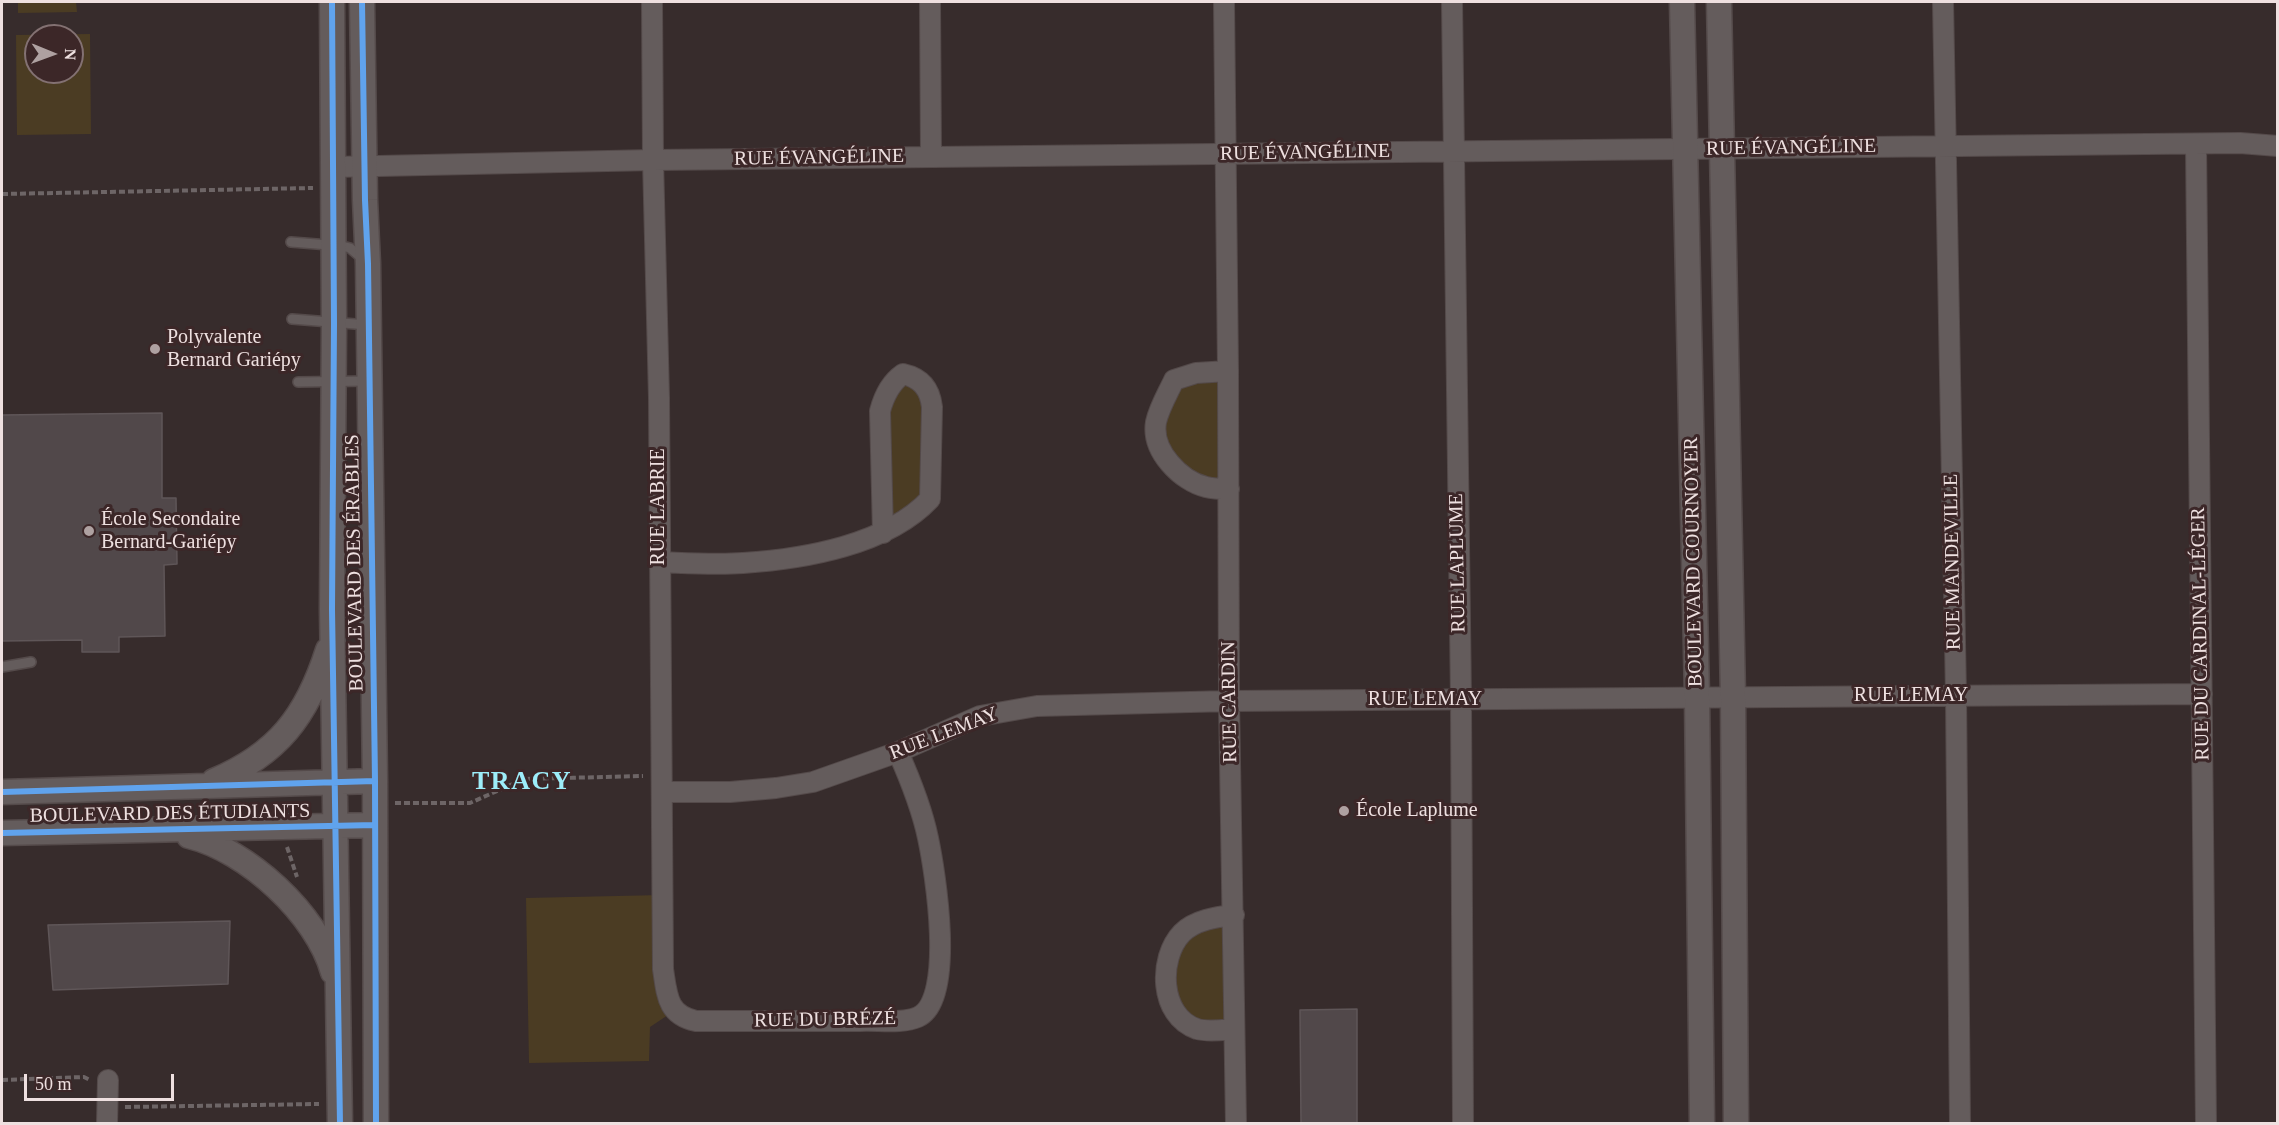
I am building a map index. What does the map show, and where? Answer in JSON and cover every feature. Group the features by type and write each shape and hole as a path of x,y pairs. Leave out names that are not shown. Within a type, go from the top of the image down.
{"street":[{"name":"BOULEVARD DES ÉRABLES","path":"332,2 334,245 332,609 340,1124"},
{"name":"BOULEVARD DES ÉRABLES","path":"362,2 375,781 376,1124"},
{"name":"RUE LABRIE","path":"652,2 659,398 663,969 667,993 673,1010"},
{"path":"930,2 931,157"},
{"name":"RUE CARDIN","path":"1224,2 1229,701 1236,1124"},
{"name":"RUE LAPLUME","path":"1452,2 1461,700 1463,1124"},
{"name":"BOULEVARD COURNOYER","path":"1682,2 1697,697 1702,1124"},
{"name":"BOULEVARD COURNOYER","path":"1719,2 1733,697 1736,1124"},
{"name":"RUE MANDEVILLE","path":"1943,2 1956,695 1960,1124"},
{"name":"RUE ÉVANGÉLINE","path":"333,167 653,160 1454,151 2240,143 2277,146"},
{"name":"RUE DU CARDINAL-LÉGER","path":"2196,144 2206,1124"},
{"path":"1228,371 1196,373 1174,380 1156,423 1156,438 1166,458 1183,475 1206,487 1229,489"},
{"path":"660,562 740,563 782,560 834,549 883,533 910,518 930,499 932,407 931,394 915,377 903,374 894,380 883,399 880,411 883,533"},
{"path":"205,785 252,763 291,727 322,669 328,649 332,609"},
{"name":"RUE LEMAY","path":"662,792 730,792 804,784 898,752 980,716 1020,708 1229,701 2202,694"},
{"name":"RUE DU BRÉZÉ","path":"673,1010 685,1019 696,1022 903,1020 918,1017 929,1009 935,995 939,972 938,894 928,836 898,752"},
{"name":"BOULEVARD DES ÉTUDIANTS","path":"2,792 375,781"},
{"name":"BOULEVARD DES ÉTUDIANTS","path":"2,833 375,825"},
{"path":"170,831 203,839 225,850 282,892 325,950 338,991"},
{"path":"1234,915 1214,917 1197,923 1183,932 1171,948 1166,968 1166,984 1169,999 1185,1022 1197,1029 1234,1029"},
{"path":"99,1080 107,1124"}],"lane":[{"path":"291,242 350,248 368,264"},
{"path":"292,319 368,325"},
{"path":"298,382 368,381"},
{"path":"2,667 31,662"}],"path":[{"path":"2,194 317,188"},
{"path":"394,803 470,803 524,779 650,776"},
{"path":"284,838 299,884"},
{"path":"2,1080 84,1077 99,1080"},
{"path":"122,1107 322,1104"}],"shaded area":[{"path":"18,2 76,2 77,12 18,13"},
{"path":"84,34 90,34 91,134 17,135 16,35 24,35 24,84 84,84"},
{"path":"1221,375 1220,489 1171,464 1156,422 1176,384"},
{"path":"904,378 927,395 928,498 886,528 883,411"},
{"path":"663,895 671,1013 650,1027 649,1061 529,1063 526,898"},
{"path":"1228,916 1230,1026 1212,1025 1177,1010 1173,949 1198,925"}],"building":[{"name":"École Secondaire Bernard-Gariépy","path":"162,413 162,498 176,498 177,564 164,565 165,636 119,637 119,652 82,652 82,640 2,641 2,415"},
{"path":"230,921 228,984 53,990 48,925"},
{"path":"1357,1009 1357,1124 1301,1124 1300,1010"}],"cycle path":[{"path":"332,2 334,324 332,609 340,1124"},
{"path":"362,2 375,781 376,1124"},
{"path":"2,792 375,781"},
{"path":"2,833 375,825"}],"place":[{"name":"Polyvalente Bernard Gariépy","path":"155,349"},
{"name":"École Secondaire Bernard-Gariépy","path":"89,531"},
{"name":"École Laplume","path":"1344,811"}],"district":[{"name":"TRACY","path":"522,782"}]}
